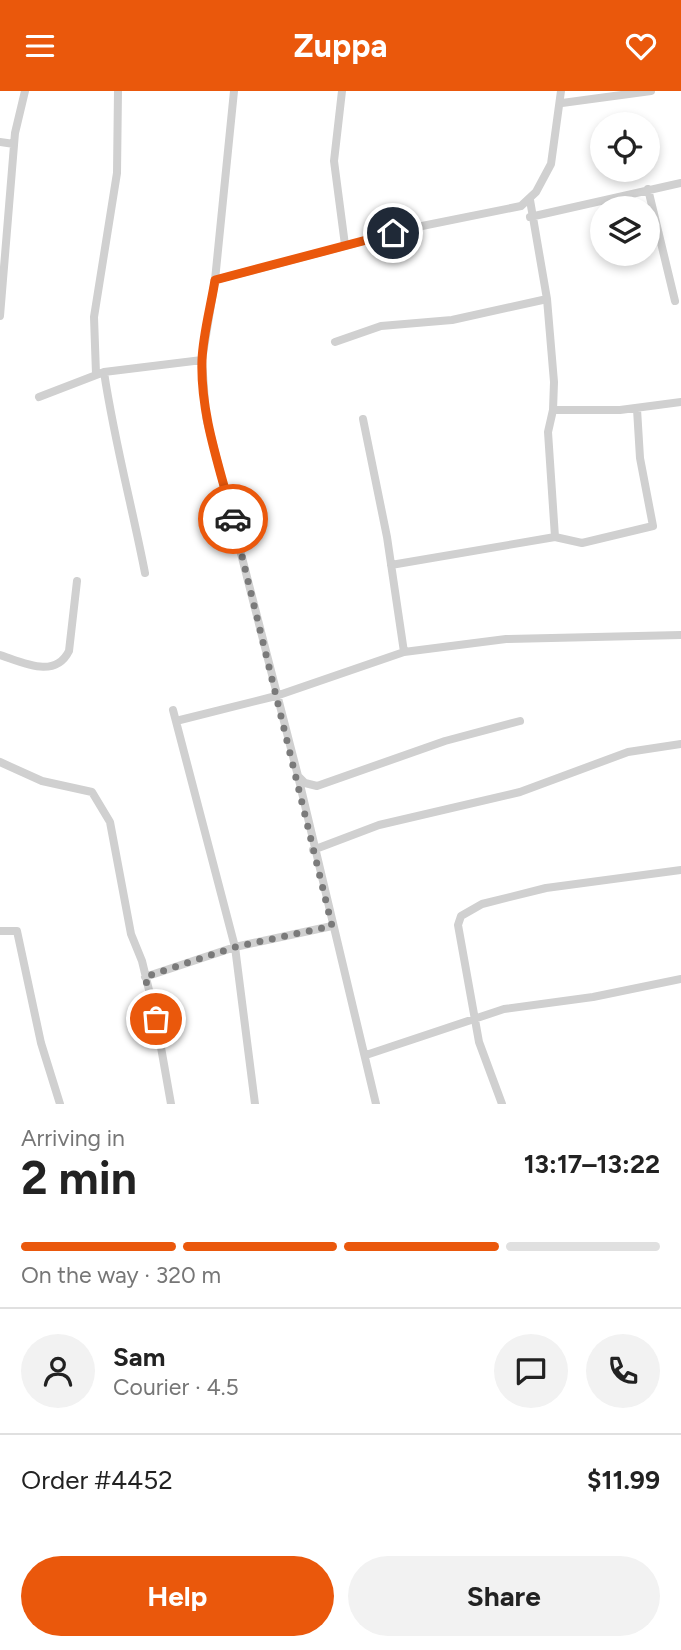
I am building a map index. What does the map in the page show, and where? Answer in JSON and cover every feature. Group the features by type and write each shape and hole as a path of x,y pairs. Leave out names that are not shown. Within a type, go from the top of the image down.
{"street":[{"path":"0,316 3,234 14,144 24,91"},
{"path":"118,91 117,173 94,317 100,373 121,470 131,501 145,573"},
{"path":"234,91 215,280 202,360 206,417 298,776 313,850 376,1104"},
{"path":"342,91 334,161 345,245"},
{"path":"215,280 345,245 520,206 530,200 551,164 562,103 561,91"},
{"path":"562,103 651,91"},
{"path":"0,142 14,144"},
{"path":"530,217 681,183"},
{"path":"648,189 675,301"},
{"path":"530,200 530,217 539,247 547,299 553,410 548,432 555,537"},
{"path":"335,342 381,326 452,320 547,299"},
{"path":"39,397 100,373 202,360"},
{"path":"553,410 637,409 681,402"},
{"path":"391,565 555,537 582,543 653,526 640,458 637,409"},
{"path":"363,419 391,565 404,652"},
{"path":"0,655 52,668 64,661 69,651 77,581"},
{"path":"176,721 276,696 404,652 506,639 681,635"},
{"path":"173,710 235,947 255,1104"},
{"path":"298,776 305,783 317,786 445,741 520,721"},
{"path":"313,850 379,825 520,792 628,752 681,744"},
{"path":"0,762 42,781 92,792 100,799 110,822 131,934 145,977 171,1104"},
{"path":"502,1104 479,1042 469,1000 458,925 461,916 468,910 546,888 681,870"},
{"path":"145,977 235,947 332,926"},
{"path":"0,931 17,931 41,1043 60,1104"},
{"path":"366,1055 504,1009 593,997 681,979"}],"way so far":[{"path":"156,1019 145,977 235,947 332,926 298,776 233,519"}],"route":[{"path":"233,519 206,417 204,393 202,360 215,280 393,233"}]}
